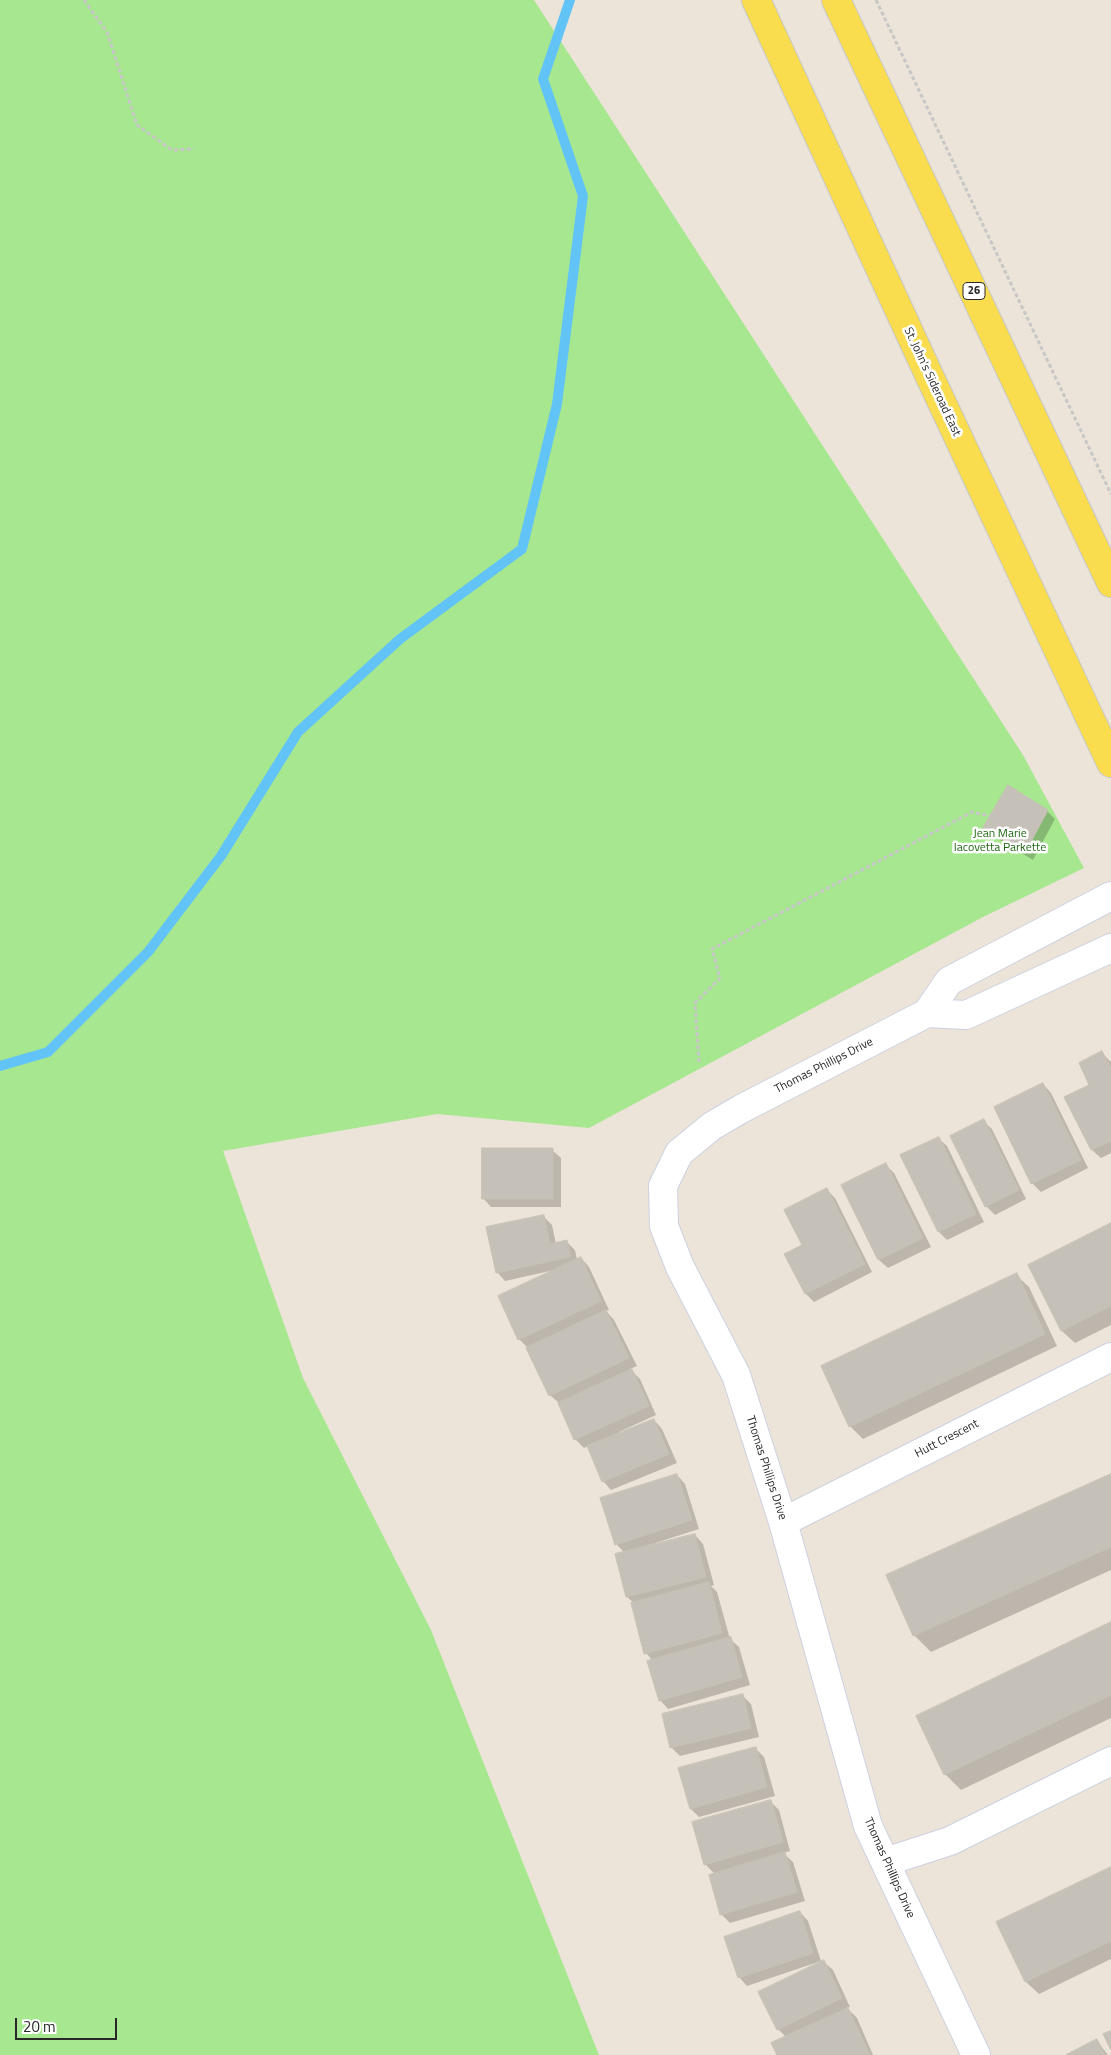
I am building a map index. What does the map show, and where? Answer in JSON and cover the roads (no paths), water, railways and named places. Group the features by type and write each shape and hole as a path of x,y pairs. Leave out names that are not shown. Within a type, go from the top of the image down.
{"main road":[{"name":"St. John's Sideroad East","path":"756,0 937,393 1111,763"},
{"name":"26","path":"836,0 1111,583"}],"street":[{"name":"Thomas Phillips Drive","path":"976,2055 868,1826 784,1522 736,1375 680,1267 664,1226 663,1186 679,1153 712,1126 741,1109 927,1013 949,981 1111,896"},
{"path":"927,1013 966,1015 1111,948"},
{"name":"Hutt Crescent","path":"784,1522 1111,1357"},
{"path":"885,1862 950,1841 1111,1761"}],"waterway":[{"path":"0,1066 48,1052 148,952 221,856 298,732 400,639 522,549 557,404 583,196 543,79 570,0"}],"park label":[{"name":"Jean Marie Iacovetta Parkette","path":"1000,841"}]}
